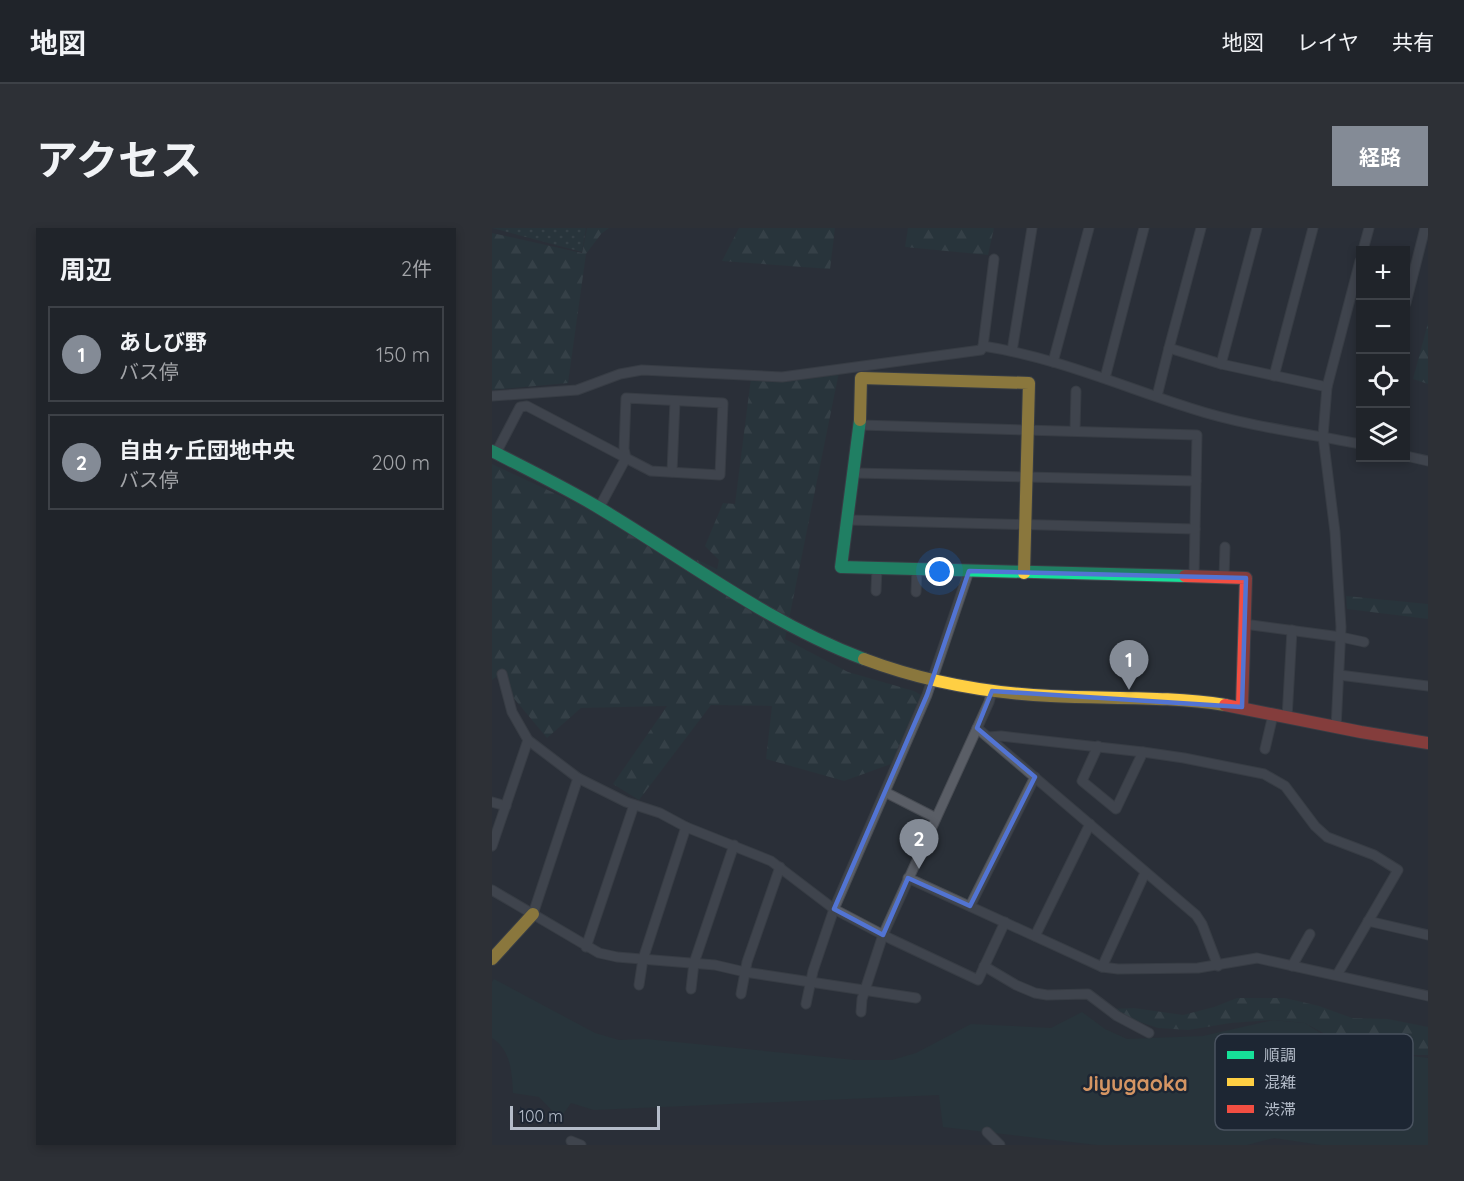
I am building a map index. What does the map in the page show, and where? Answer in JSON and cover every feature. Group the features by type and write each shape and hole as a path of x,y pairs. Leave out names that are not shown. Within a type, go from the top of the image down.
{"street":[{"path":"1012,351 1032,228"},
{"path":"1053,362 1089,228"},
{"path":"1105,378 1144,228"},
{"path":"1157,396 1201,228"},
{"path":"1221,364 1257,228"},
{"path":"1274,376 1314,228"},
{"path":"1364,246 1369,228"},
{"path":"1410,282 1425,228"},
{"path":"492,396 577,390 620,374 642,370 782,377 981,350 994,259"},
{"path":"1336,728 1341,637 1335,532 1323,436 1327,387 1356,288"},
{"path":"983,346 1053,362 1191,409 1274,429 1356,443"},
{"path":"1169,348 1221,364 1327,387"},
{"path":"1024,573 1029,383 861,378 860,425 841,567 1024,573 1246,578 1242,707"},
{"path":"1075,431 1076,391"},
{"path":"599,508 626,458 624,449 626,398 723,403 720,475 651,471 626,458 527,406 520,407 494,452 599,508 801,632 877,663 933,680 992,691 1035,695 1168,699 1242,707 1336,728 1428,743"},
{"path":"672,472 675,401"},
{"path":"860,425 1197,435 1194,576"},
{"path":"1410,457 1428,460"},
{"path":"854,473 1196,481"},
{"path":"848,520 1195,529"},
{"path":"1224,577 1225,547"},
{"path":"876,591 878,568"},
{"path":"916,569 916,592"},
{"path":"806,1004 810,981 834,909 933,680 969,571"},
{"path":"1244,624 1364,642"},
{"path":"1287,717 1292,630"},
{"path":"502,674 512,712 528,740 578,777 634,805 660,813 686,827 771,861 834,909 883,935 978,980 1005,922"},
{"path":"1339,675 1428,686"},
{"path":"861,1012 864,990 883,935 992,691"},
{"path":"1265,749 1273,715"},
{"path":"977,728 1200,920 1218,966"},
{"path":"989,737 1001,736 1143,752 1241,768 1272,777 1285,786 1315,826 1327,837 1374,855 1398,870 1337,975"},
{"path":"492,846 528,740"},
{"path":"1098,747 1082,781 1116,809 1143,752"},
{"path":"492,959 533,914 578,777"},
{"path":"970,906 1035,777"},
{"path":"885,792 936,818"},
{"path":"492,802 506,806"},
{"path":"586,947 634,805"},
{"path":"1035,936 1090,824"},
{"path":"639,985 643,959 686,827"},
{"path":"691,988 694,963 734,845"},
{"path":"741,994 745,972 780,867"},
{"path":"1102,967 1145,873"},
{"path":"908,878 1102,967 1118,969 1218,966 1257,958 1428,996"},
{"path":"492,890 599,953 715,965 745,972 916,998"},
{"path":"1368,921 1428,935"},
{"path":"1292,966 1310,934"},
{"path":"984,966 1016,985 1035,993 1088,994 1123,1020 1149,1033"},
{"path":"987,1132 1000,1145"},
{"path":"571,1141 581,1145"}],"highlighted area":[{"path":"969,571 1246,578 1242,707 992,691 977,728 1035,777 970,906 908,878 883,935 834,909 927,695"}],"green space":[{"path":"492,228 586,228 582,252"},
{"path":"587,228 609,228 601,234 586,254 568,383 492,390 492,233 582,253"},
{"path":"739,228 835,228 830,269 722,261"},
{"path":"908,228 994,228 988,255 905,247"},
{"path":"1428,323 1428,384 1413,379"},
{"path":"839,372 785,639 848,672 921,695 891,764 844,781 766,759 772,706 711,705 639,800 613,784 667,706 581,708 547,738 496,677 492,680 492,464 717,569 719,560 705,546 723,503 735,504 751,378"},
{"path":"1346,596 1428,604 1428,619 1347,609"},
{"path":"494,979 595,1033 619,1040 646,1039 855,1060 892,1060 916,1053 971,1024 1051,1028 1082,1012 1105,1029 1127,1039 1203,1036 1273,1020 1305,1023 1322,1034 1215,1034 1215,1130 1413,1130 1413,1056 1428,1058 1428,1145 1321,1145 1274,1138 1247,1145 1097,1145 943,1127 939,1095 594,1110 571,1103 560,1119 539,1097 513,1093 507,1055 492,1038 492,982"},
{"path":"1237,998 1285,998 1319,1006 1352,1018 1388,1019 1428,1027 1428,1055 1413,1055 1413,1034 1325,1034 1305,1023 1273,1020 1231,1023 1188,1030 1158,1028 1128,1018 1111,1009 1134,1008 1183,1015"}],"traffic: fast":[{"path":"860,420 841,567 1185,576"},
{"path":"492,451 601,509 729,590 795,628 864,659"}],"traffic: slow":[{"path":"860,420 861,378 1029,383 1024,573"},
{"path":"864,659 910,674 979,689 1051,696 1182,700 1225,705"},
{"path":"492,959 533,914"}],"traffic: jam":[{"path":"1185,576 1246,578 1242,707"},
{"path":"1225,705 1428,743"}],"place":[{"name":"あしび野","path":"1129,690"},
{"name":"自由ヶ丘団地中央","path":"919,869"}],"district":[{"name":"Jiyugaoka","path":"1135,1083"}]}
